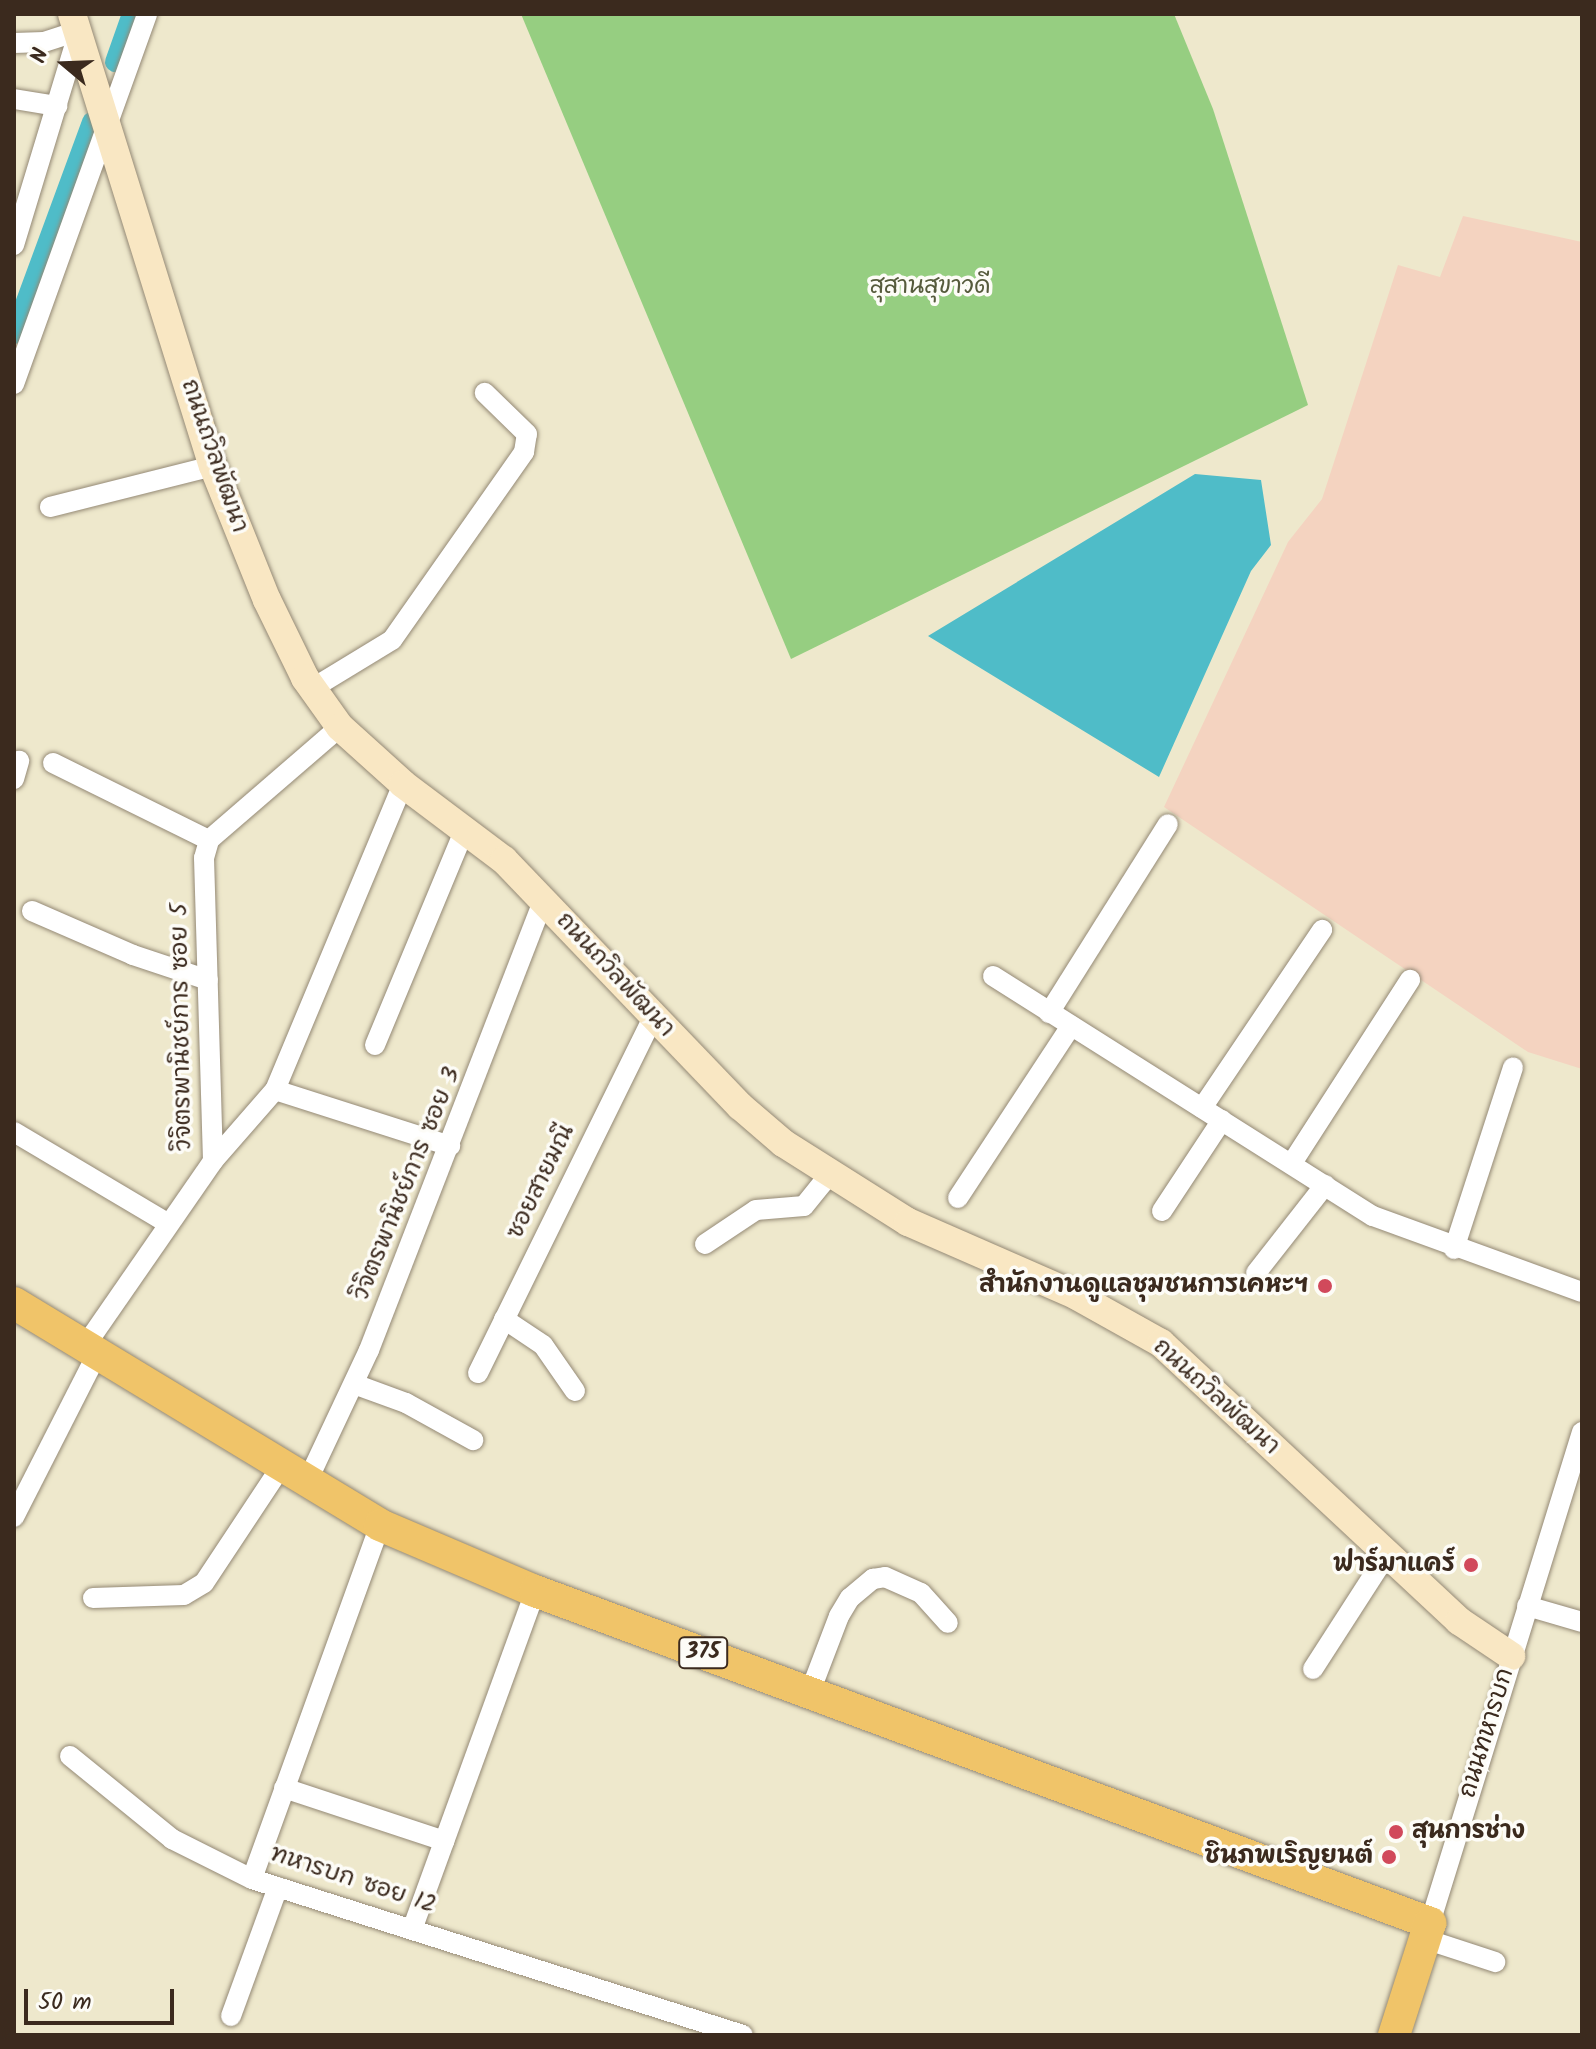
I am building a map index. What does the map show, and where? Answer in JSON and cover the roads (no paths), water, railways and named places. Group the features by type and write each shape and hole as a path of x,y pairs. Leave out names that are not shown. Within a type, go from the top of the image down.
{"main road":[{"name":"375","path":"14,1303 293,1476 380,1525 535,1591 810,1692 1428,1931"},
{"name":"ถนนทหารบก","path":"1394,2035 1428,1931"}],"street":[{"path":"14,384 147,14"},
{"path":"14,43 44,42 79,19"},
{"path":"14,245 57,106 79,19"},
{"name":"ถนนถวิลพัฒนา","path":"79,19 213,466 267,600 313,688 340,727 403,784 465,829 544,899 740,1106 829,1175 937,1237 1077,1296 1161,1343 1459,1621 1511,1656"},
{"path":"14,99 57,106"},
{"path":"313,688 392,640 524,452 527,434 485,393"},
{"path":"50,507 213,466"},
{"path":"53,763 209,840 340,727"},
{"path":"213,1161 275,1090 403,784"},
{"path":"1049,1013 1168,824"},
{"path":"375,1045 465,829"},
{"name":"วิจิตรพานิชย์การ ซอย 5","path":"14,1517 91,1350 167,1223 213,1161 204,858 209,840"},
{"name":"วิจิตรพานิชย์การ ซอย 3","path":"93,1598 184,1595 204,1583 293,1476 354,1384 450,1146 544,899"},
{"path":"32,911 133,955 208,980"},
{"path":"1202,1108 1322,930"},
{"path":"993,976 1373,1216 1454,1249 1582,1292"},
{"path":"1292,1163 1410,980"},
{"name":"ซอยสายมณี","path":"478,1373 654,1016"},
{"path":"958,1198 1071,1026"},
{"path":"1454,1249 1513,1067"},
{"path":"275,1090 450,1146"},
{"path":"1162,1211 1222,1120"},
{"path":"14,1132 167,1223"},
{"path":"705,1244 756,1210 804,1206 829,1175"},
{"path":"1256,1273 1325,1185"},
{"path":"504,1319 543,1345 575,1391"},
{"path":"354,1384 406,1403 473,1440"},
{"name":"ถนนทหารบก","path":"1428,1931 1511,1656 1580,1445"},
{"name":"ทหารบก ซอย 12","path":"380,1525 252,1879 413,1927 743,2035"},
{"path":"1313,1669 1387,1554"},
{"path":"810,1692 839,1616 850,1598 873,1579 885,1577 921,1593 948,1623"},
{"path":"413,1927 535,1591"},
{"path":"1527,1606 1582,1622"},
{"path":"70,1756 172,1839 252,1879"},
{"path":"284,1788 444,1841"},
{"path":"231,2016 278,1887"},
{"path":"1428,1931 1495,1962"}],"water":[{"path":"1195,474 1261,480 1271,545 1251,571 1159,777 928,636"}],"waterway":[{"path":"115,62 132,14"},
{"path":"14,334 92,122"}],"place":[{"name":"สำนักงานดูแลชุมชนการเคหะฯ","path":"1325,1286"},
{"name":"ฟาร์มาแคร์","path":"1471,1565"},
{"name":"สุนการช่าง","path":"1396,1832"},
{"name":"ชินภพเริญยนต์","path":"1389,1857"}],"park label":[{"name":"สุสานสุขาวดี","path":"930,287"}]}
